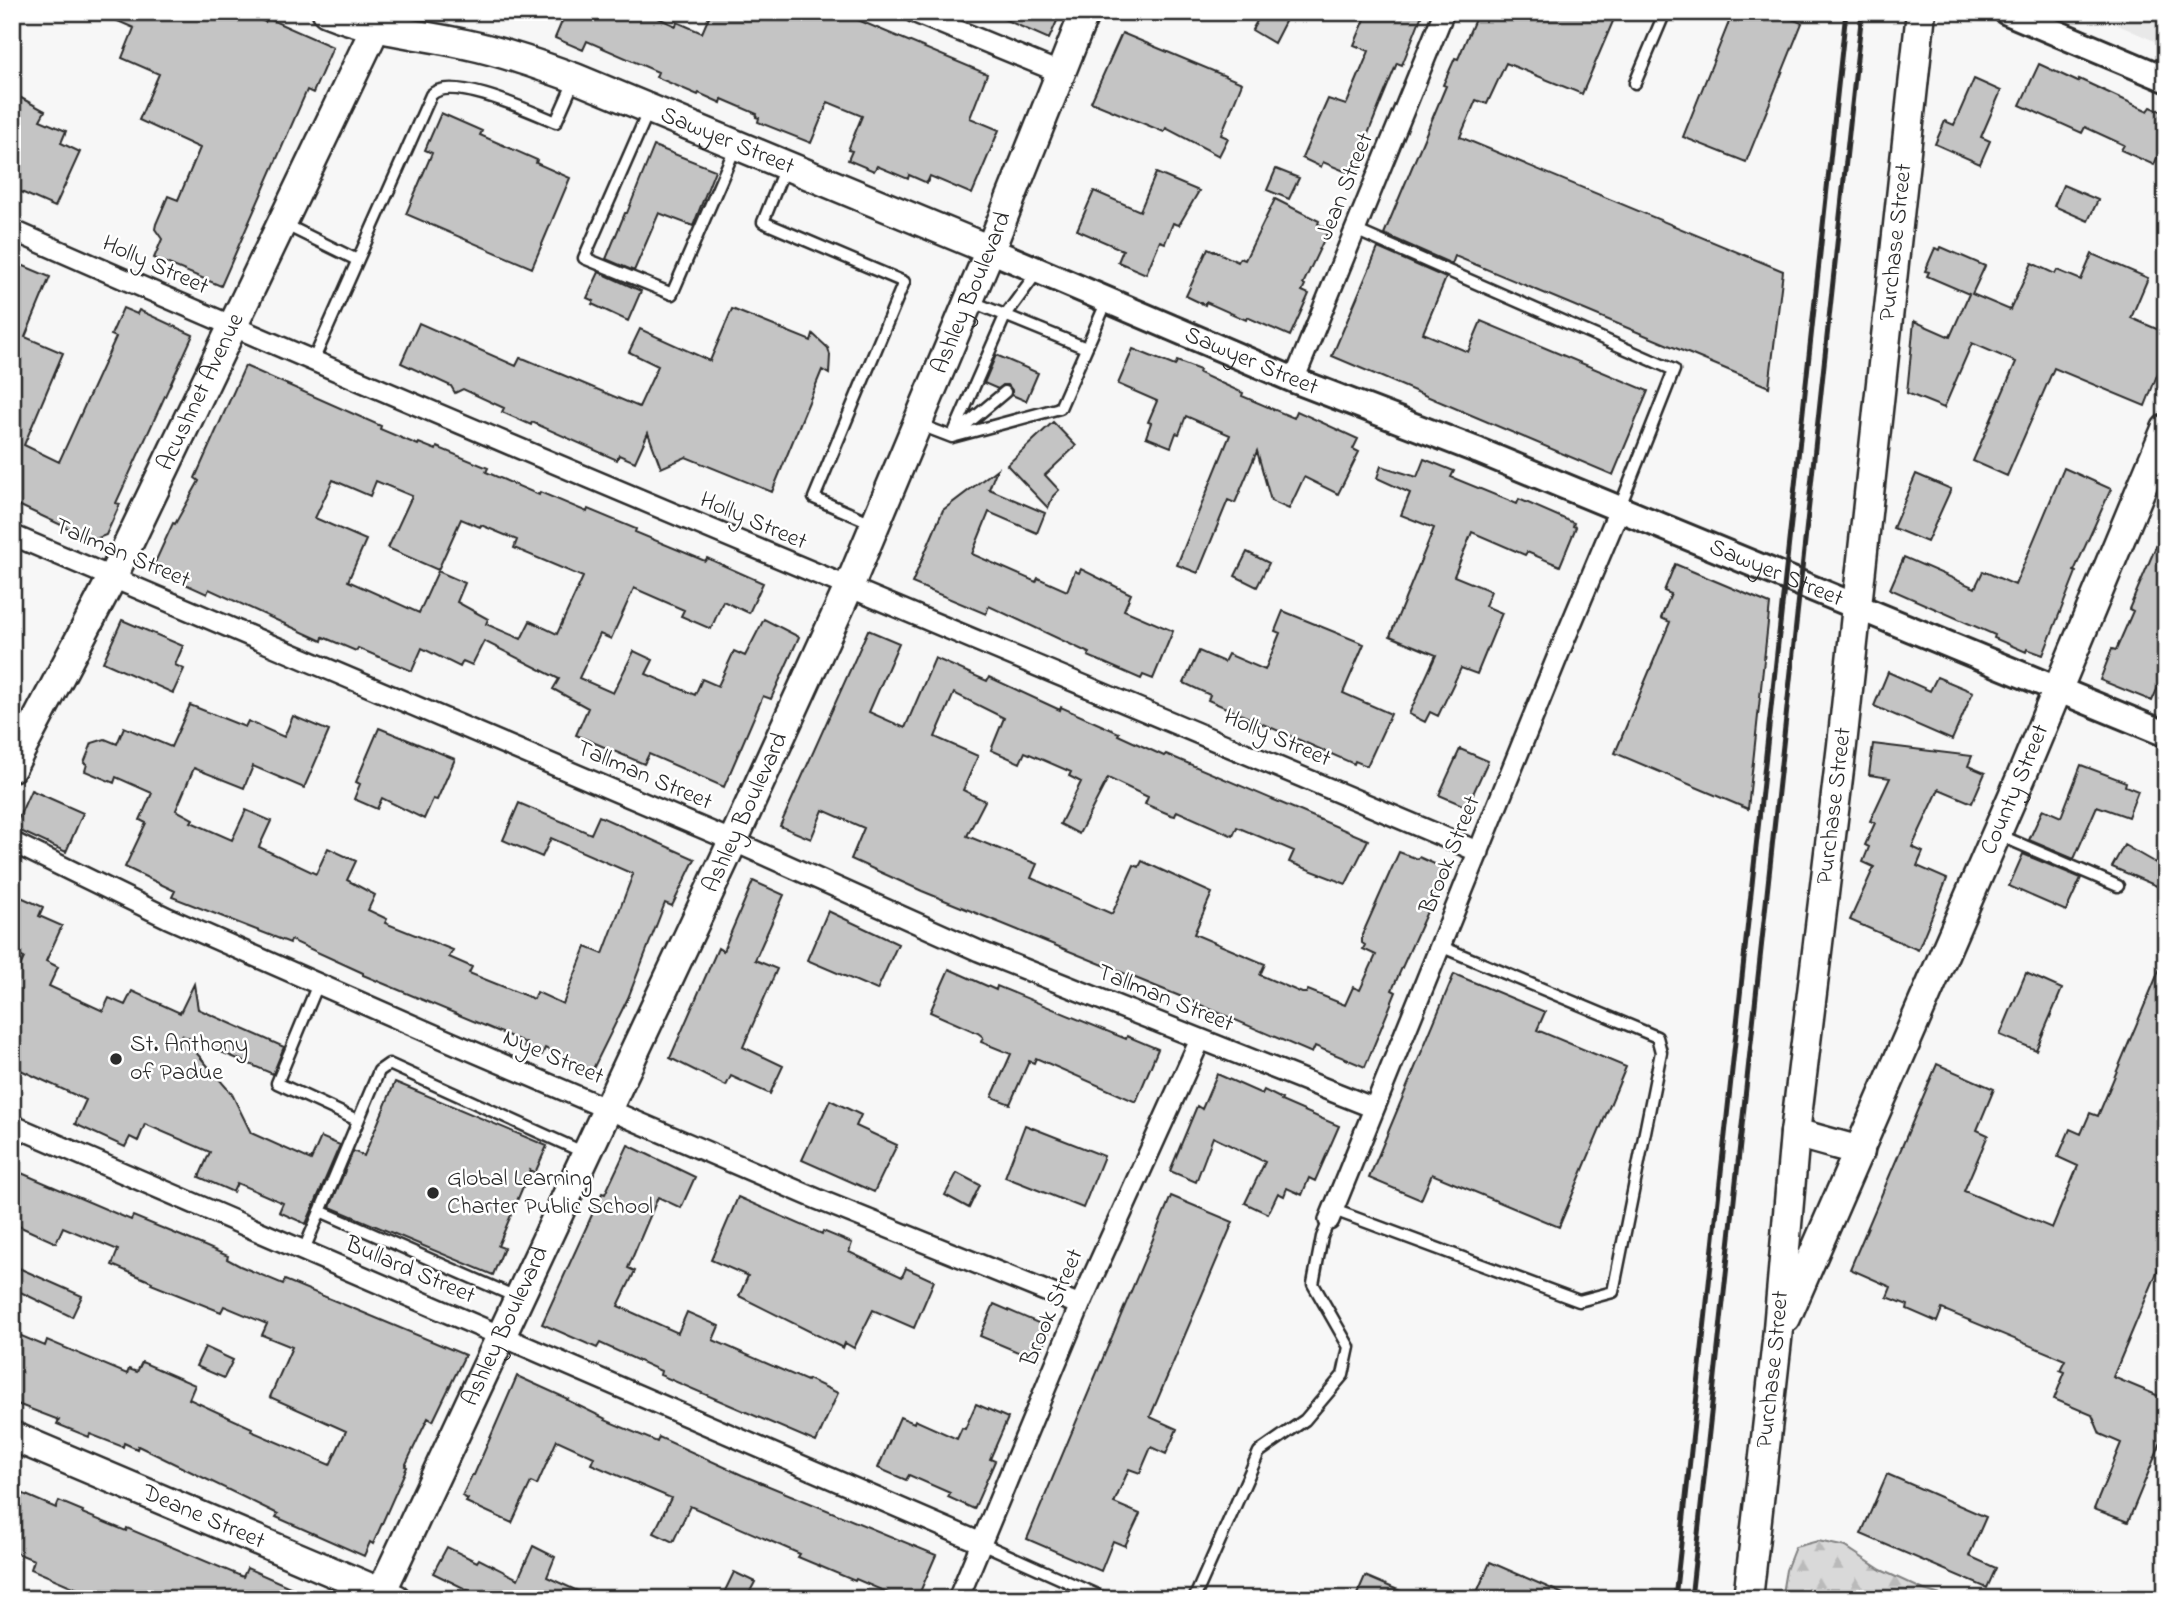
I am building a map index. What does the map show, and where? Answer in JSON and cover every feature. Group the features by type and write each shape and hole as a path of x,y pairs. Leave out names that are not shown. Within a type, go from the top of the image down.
{"main road":[{"name":"Sawyer Street","path":"327,12 345,20 379,19 490,50 575,78 990,250"},
{"name":"Ashley Boulevard","path":"384,1597 500,1337 848,589 990,250 1085,12"},
{"name":"Purchase Street","path":"1748,1599 1777,1340 1795,1133 1842,745 1921,12"},
{"name":"Acushnet Avenue","path":"12,767 113,576 379,19"},
{"name":"County Street","path":"1777,1340 2058,690 2166,429"},
{"path":"1795,1133 1860,1151"},
{"name":"Deane Street","path":"12,1436 384,1597"}],"street":[{"path":"913,12 1062,73"},
{"name":"Jean Street","path":"1294,380 1444,12"},
{"path":"2007,12 2166,79"},
{"name":"Holly Street","path":"12,230 232,327 848,589 1117,698 1479,852"},
{"name":"Sawyer Street","path":"990,250 1294,380 1479,452 2166,734"},
{"name":"Brook Street","path":"1332,1215 1619,510"},
{"name":"Tallman Street","path":"12,535 733,841 979,951 1374,1108"},
{"name":"Nye Street","path":"12,842 168,918 318,984 817,1199 1080,1305"},
{"name":"Brook Street","path":"958,1599 1080,1305 1200,1040"},
{"name":"Bullard Street","path":"12,1125 981,1543"}],"lane":[{"path":"1635,83 1665,12"},
{"path":"313,361 427,102 435,91 446,88 488,96 556,122 575,78"},
{"path":"649,110 584,258 672,294 736,146"},
{"path":"785,166 763,222 904,282 814,498 875,525"},
{"path":"282,223 358,260"},
{"path":"1355,230 1674,370 1619,510"},
{"path":"952,437 1005,316 1038,271"},
{"path":"918,423 952,437 1060,408 1107,300"},
{"path":"969,301 1086,348"},
{"path":"952,437 1004,391"},
{"path":"1996,834 2118,886"},
{"path":"1194,1599 1259,1452 1305,1420 1343,1376 1349,1347 1313,1284 1322,1237 1332,1215 1579,1301 1613,1292 1661,1052 1657,1037 1440,946"},
{"path":"318,984 277,1083 357,1120"},
{"path":"303,1252 379,1071 389,1064 587,1153"},
{"path":"320,1211 519,1298"},
{"path":"981,1543 1106,1599"}],"shaded area":[{"path":"2088,12 2166,12 2166,46"}],"green space":[{"path":"1818,1541 1846,1547 1881,1570 1924,1590 1954,1599 1781,1599 1786,1570 1795,1547"}],"building":[{"path":"97,12 242,12 265,22 267,18 333,47 313,93 307,90 221,286 154,258 162,239 155,229 156,224 168,196 178,200 200,148 139,120 159,74 122,58 134,28"},
{"path":"566,12 645,12 676,26 677,22 702,33 711,12 839,12 987,74 970,118 999,130 972,194 930,176 927,183 909,175 908,179 877,166 874,171 848,160 852,151 848,150 862,116 828,102 811,143 758,122 757,114 722,99 721,103 656,77 658,72 587,41 583,50 555,38"},
{"path":"988,12 1061,12 1049,39"},
{"path":"1262,12 1290,12 1274,43 1252,30"},
{"path":"1368,12 1423,12 1402,65 1397,63 1380,104 1364,144 1369,146 1356,176 1323,162 1321,167 1302,158 1328,99 1346,105 1348,101 1369,51 1354,45"},
{"path":"1478,12 1617,12 1582,94 1506,63 1487,104 1476,100 1460,137 1783,271 1769,387 1455,256 1452,264 1384,234 1446,86 1443,85 1455,58 1458,59"},
{"path":"1733,12 1774,12 1802,23 1746,162 1683,137"},
{"path":"1122,33 1242,83 1221,135 1228,138 1219,156 1166,128 1164,132 1091,102"},
{"path":"2039,64 2148,111 2151,107 2166,113 2166,138 2154,165 2121,150 2124,145 2085,127 2082,133 2020,105"},
{"path":"1974,79 2001,91 1981,137 1990,141 1980,164 1935,144 1945,121 1954,125"},
{"path":"12,93 45,111 40,120 66,131 61,143 80,152 55,207 12,188"},
{"path":"441,113 482,131 480,135 570,178 532,268 406,214 432,153 425,150"},
{"path":"654,146 715,170 693,226 659,213 634,271 606,259"},
{"path":"1276,169 1299,178 1289,199 1267,190"},
{"path":"1156,173 1199,191 1179,225 1173,223 1165,243 1160,241 1146,274 1118,262 1123,250 1077,230 1094,191 1140,211"},
{"path":"2063,185 2098,200 2088,221 2054,206"},
{"path":"1275,199 1319,221 1318,224 1329,229 1303,284 1305,285 1302,291 1309,294 1290,336 1247,317 1246,320 1186,296 1208,248 1238,262 1240,258 1245,260"},
{"path":"1941,247 1985,266 1972,294 2010,310 2032,263 2055,274 2057,270 2081,280 2092,254 2148,278 2131,318 2166,333 2166,352 2145,406 2054,368 2007,476 1973,461 2016,362 1972,343 1944,408 1907,393 1914,321 1950,337 1969,294 1927,276 1929,272 1925,271 1935,248 1940,250"},
{"path":"1378,248 1446,278 1423,333 1468,352 1481,321 1648,391 1613,475 1332,356"},
{"path":"12,261 50,277 25,337 63,353 24,445 59,462 116,337 111,335 123,308 137,314 139,310 193,335 116,503 120,504 106,535 93,540 12,502"},
{"path":"599,272 641,291 628,321 592,304 594,301 587,298"},
{"path":"732,309 811,341 813,334 828,348 830,355 829,374 822,370 772,492 686,457 661,468 648,433 635,462 619,455 617,460 532,422 531,425 502,412 504,408 463,389 455,393 451,386 401,363 419,323 516,366 520,358 525,359 639,407 658,366 629,352 640,329 710,361"},
{"path":"1133,349 1175,366 1177,361 1200,370 1199,373 1243,393 1242,396 1294,418 1297,411 1358,439 1353,449 1359,452 1338,494 1304,477 1289,509 1271,501 1257,451 1235,503 1228,500 1198,573 1177,565 1230,435 1186,416 1171,447 1146,437 1151,423 1148,422 1157,401 1118,384"},
{"path":"996,355 1038,373 1026,401 1012,395 1008,385 998,389 984,383"},
{"path":"245,366 418,445 419,443 436,450 437,447 488,468 486,472 539,495 540,492 587,512 588,509 636,529 635,532 705,561 707,558 763,583 749,613 723,601 711,629 681,616 684,610 634,588 611,639 600,634 579,678 613,693 634,651 653,660 646,674 695,695 702,679 718,686 734,651 745,656 764,619 799,637 771,699 763,696 724,787 649,754 644,764 576,735 588,708 553,689 559,679 484,641 472,665 463,661 460,667 422,648 412,671 358,648 356,651 323,637 322,641 209,589 207,594 152,569 173,523 175,524 199,481 195,478","holes":["333,480 370,496 376,481 412,496 388,548 438,570 461,519 517,540 514,548 583,577 557,634 530,621 521,639 486,624 488,619 457,602 465,583 438,571 419,613 348,581 366,540 315,518"]},
{"path":"1053,422 1076,446 1045,475 1059,490 1048,508 1007,465"},
{"path":"1424,459 1454,471 1451,477 1517,504 1519,499 1574,523 1573,526 1576,527 1560,566 1527,552 1525,555 1472,532 1454,576 1491,591 1485,606 1502,613 1477,674 1461,668 1438,716 1430,712 1425,722 1409,714 1436,655 1390,636 1434,528 1401,515 1410,493 1377,478 1381,466 1417,477"},
{"path":"2064,468 2111,489 2074,571 2076,572 2043,655 2027,649 2026,652 1994,638 1995,635 1890,589 1904,557 1975,588 1983,571 2015,585"},
{"path":"997,469 989,489 1045,513 1037,533 989,512 972,554 1036,582 1038,578 1067,591 1075,571 1079,573 1081,569 1131,594 1124,610 1173,631 1153,679 1143,675 1141,679 1088,656 1089,653 989,606 986,614 912,583 943,510"},
{"path":"1916,474 1951,489 1927,542 1893,528"},
{"path":"2166,523 2166,669 2152,701 2100,680 2112,649 2116,650 2133,611 2129,609"},
{"path":"1247,552 1269,563 1257,587 1235,576"},
{"path":"1675,564 1770,604 1748,809 1615,753 1670,622 1661,618 1671,594 1664,591"},
{"path":"1283,611 1364,644 1343,693 1391,714 1367,766 1355,761 1354,764 1208,700 1210,695 1184,683 1199,651 1224,662 1228,654 1265,670 1280,633 1275,631"},
{"path":"122,620 183,646 175,665 184,669 173,693 103,662"},
{"path":"868,630 899,643 869,712 905,728 935,658 987,681 989,677 1060,710 1061,707 1164,756 1166,754 1368,840 1346,884 1289,862 1294,851 1237,827 1233,836 1177,811 1175,816 1171,815 1145,804 1148,797 1108,778 1079,834 1060,824 1081,782 1069,776 1071,772 1025,752 1020,763 991,750 1004,718 954,693 935,737 978,756 963,790 985,801 967,836 1037,864 1031,878 1112,914 1134,865 1139,867 1142,861 1212,893 1194,934 1265,964 1260,975 1302,993 1308,990 1345,1005 1353,987 1360,990 1376,955 1363,949 1365,945 1362,943 1362,935 1399,852 1418,859 1419,857 1446,869 1392,990 1396,992 1365,1067 1315,1046 1312,1053 851,859 864,828 823,810 811,839 780,826"},
{"path":"1888,672 1930,691 1937,677 1973,692 1952,740 1874,706"},
{"path":"190,705 245,727 248,721 284,737 293,716 329,731 304,788 253,766 244,788 194,768 176,810 193,819 191,822 232,840 246,810 271,821 259,847 316,874 328,848 356,861 347,880 375,895 368,910 387,919 385,923 453,950 449,957 472,967 469,973 534,999 537,992 563,1004 586,947 603,954 633,874 551,838 542,857 503,840 519,803 591,834 599,816 695,859 672,906 665,903 628,998 592,1071 545,1048 542,1055 524,1047 526,1043 363,975 291,940 290,943 172,897 175,891 125,867 146,823 140,820 152,793 116,777 114,783 85,771 87,764 84,763 92,743 105,739 117,744 124,727 171,747"},
{"path":"379,728 455,759 437,800 433,799 424,819 382,798 377,809 354,799 360,784 356,782"},
{"path":"1873,744 1972,756 1968,766 1985,773 1972,803 1939,789 1912,847 1923,852 1917,866 1947,879 1918,950 1850,920 1874,867 1863,862 1869,847 1865,845 1875,823 1870,821 1890,778 1869,775"},
{"path":"1460,749 1488,761 1467,807 1439,795"},
{"path":"2081,765 2126,782 2125,786 2138,791 2128,817 2097,806 2074,859 2029,840 2043,809 2061,817"},
{"path":"31,790 83,813 66,852 14,828"},
{"path":"2124,845 2166,869 2166,890 2112,867"},
{"path":"2023,854 2081,878 2066,911 2009,886"},
{"path":"753,881 784,895 755,960 777,969 743,1047 783,1066 770,1094 731,1076 726,1086 670,1058 718,948 723,951"},
{"name":"St. Anthony of Padue","path":"12,893 43,907 39,916 62,926 46,961 58,967 49,986 103,1011 109,998 125,1005 132,991 180,1013 194,984 198,1009 284,1047 273,1074 181,1035 232,1094 251,1133 311,1160 321,1137 340,1145 306,1224 279,1212 283,1203 237,1183 233,1192 199,1177 210,1152 145,1124 138,1141 130,1137 125,1147 75,1124 86,1100 12,1066 12,983 24,958 12,953"},
{"path":"828,911 898,944 877,990 807,960"},
{"path":"2166,954 2166,1251 2113,1377 2166,1399 2166,1430 2128,1522 2094,1509 2121,1443 2100,1434 2092,1415 2054,1399 2065,1372 2060,1370 2065,1360 1942,1309 1937,1322 1907,1309 1908,1305 1887,1297 1891,1287 1850,1269 1937,1064 1994,1089 1977,1130 1988,1135 1964,1191 2052,1228 2078,1166 2058,1157 2070,1129 2081,1134 2090,1113 2098,1116"},
{"path":"949,969 996,990 997,986 1126,1039 1127,1036 1158,1049 1136,1102 1036,1058 1034,1063 1029,1061 1010,1104 992,1097 1011,1054 981,1042 983,1037 978,1033 930,1012"},
{"path":"2026,973 2062,989 2036,1050 2000,1035"},
{"path":"1454,974 1545,1012 1537,1030 1626,1067 1559,1227 1432,1174 1421,1200 1369,1178"},
{"path":"1217,1074 1262,1094 1264,1090 1282,1099 1281,1101 1339,1126 1315,1181 1309,1178 1302,1195 1287,1188 1284,1196 1278,1193 1268,1214 1245,1203 1265,1162 1213,1137 1196,1182 1170,1171 1197,1106 1202,1109"},
{"path":"395,1082 547,1146 535,1173 530,1170 498,1246 504,1248 493,1275 330,1207 353,1151 364,1156"},
{"path":"830,1100 861,1115 856,1126 897,1145 874,1192 802,1160"},
{"path":"1025,1125 1104,1156 1083,1208 1005,1177"},
{"path":"628,1145 695,1177 681,1208 658,1197 628,1268 635,1271 618,1306 678,1333 687,1312 719,1326 713,1340 838,1393 816,1442 660,1375 661,1371 600,1343 597,1348 542,1324 602,1193 605,1194"},
{"path":"12,1169 131,1220 133,1216 186,1238 228,1256 227,1259 240,1266 283,1284 285,1280 465,1355 433,1421 428,1418 373,1544 370,1542 364,1556 276,1517 278,1514 138,1446 137,1449 124,1443 123,1447 90,1434 89,1437 57,1424 59,1420 12,1402 12,1332 45,1346 47,1340 127,1374 129,1369 137,1372 142,1362 195,1385 189,1399 252,1428 251,1431 330,1465 346,1431 270,1397 292,1347 262,1335 267,1324 224,1306 221,1312 151,1284 152,1282 112,1265 118,1250 63,1227 56,1243 12,1223"},
{"path":"957,1173 980,1185 969,1208 945,1195"},
{"path":"1171,1196 1233,1222 1150,1417 1177,1429 1166,1454 1151,1447 1140,1473 1129,1469 1114,1503 1140,1514 1125,1546 1113,1541 1101,1571 1027,1539"},
{"path":"738,1197 822,1234 823,1231 852,1243 849,1252 902,1277 906,1268 934,1281 914,1328 873,1310 854,1348 845,1343 843,1348 739,1296 748,1276 711,1260"},
{"path":"12,1265 82,1296 72,1317 12,1288"},
{"path":"994,1304 1050,1328 1037,1360 980,1336"},
{"path":"205,1347 233,1360 224,1378 196,1366"},
{"path":"517,1376 568,1399 605,1420 657,1442 659,1437 742,1475 936,1555 917,1599 902,1599 856,1579 855,1581 690,1506 673,1542 654,1533 671,1498 591,1464 594,1457 557,1440 537,1485 531,1482 512,1523 466,1502 468,1499 462,1496 474,1475"},
{"path":"976,1404 1008,1418 990,1459 995,1461 974,1509 948,1497 950,1493 909,1475 906,1480 878,1468 900,1417 914,1423 915,1420 957,1439 962,1428 965,1429"},
{"path":"1887,1474 1986,1517 1969,1556 1996,1568 1987,1588 1861,1534"},
{"path":"19,1492 56,1508 59,1501 83,1511 82,1513 126,1531 127,1528 243,1577 247,1568 317,1599 138,1599 117,1590 114,1599 82,1599 85,1592 31,1569 34,1560 12,1551 12,1506"},
{"path":"533,1546 555,1557 547,1577 595,1599 486,1599 433,1573 447,1547 477,1562 479,1559 518,1579"},
{"path":"1490,1562 1575,1599 1474,1599"},
{"path":"734,1572 755,1582 746,1599 721,1599"},
{"path":"1365,1576 1419,1599 1355,1599"}],"railway":[{"path":"1675,1599 1846,12"},
{"path":"1691,1599 1862,12"}],"place":[{"name":"St. Anthony of Padue","path":"116,1059"},
{"name":"Global Learning Charter Public School","path":"433,1193"}]}
